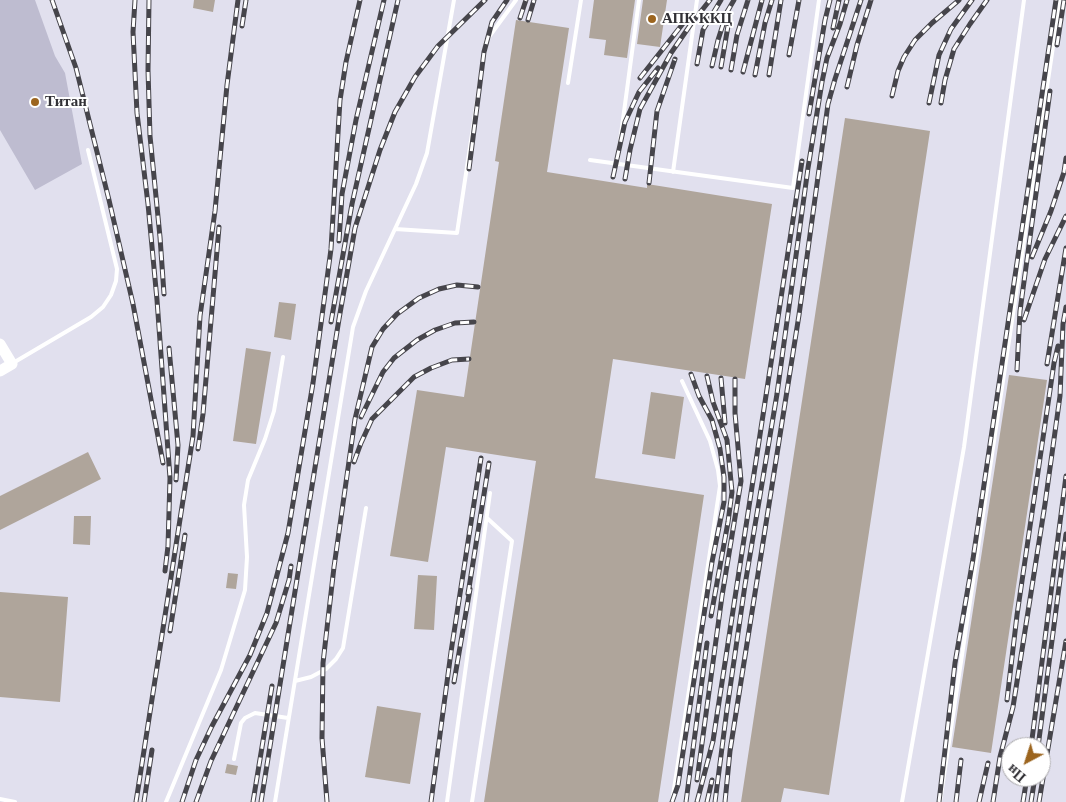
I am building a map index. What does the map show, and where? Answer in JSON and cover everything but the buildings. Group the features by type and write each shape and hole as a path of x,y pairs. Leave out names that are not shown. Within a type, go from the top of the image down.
{"street":[{"path":"0,344 12,364 0,371"}],"lane":[{"path":"275,802 353,327 366,291 416,184 427,153 454,0"},
{"path":"395,229 457,233 486,41 516,0"},
{"path":"568,83 580,0"},
{"path":"617,164 639,0"},
{"path":"673,172 697,0"},
{"path":"590,160 793,188 819,0"},
{"path":"902,802 964,447 1024,0"},
{"path":"940,802 1060,0"},
{"path":"12,364 91,317 104,307 112,295 117,269 88,150"},
{"path":"166,802 221,670 245,590 247,557 244,505 248,480 274,411 283,357"},
{"path":"672,802 720,486 718,470 710,441 682,380"},
{"path":"448,802 490,493"},
{"path":"295,681 311,677 326,669 343,648 366,508"},
{"path":"472,802 512,541 487,518"},
{"path":"234,758 241,723 248,715 255,713 288,718"},
{"path":"0,798 15,802"}],"shaded area":[{"name":"Титан","path":"0,0 35,0 55,56 65,73 82,164 35,190 0,130"}],"railway":[{"path":"52,0 76,68 109,200 133,304 163,463"},
{"path":"135,0 133,32 137,113 157,300 170,478 168,546 165,571"},
{"path":"149,0 148,70 150,136 164,294"},
{"path":"136,802 193,436 200,316 215,211 227,85 238,0"},
{"path":"242,26 246,0"},
{"path":"182,802 196,760 250,655 267,613 288,533 313,383 331,249 340,100 346,62 360,0"},
{"path":"339,241 342,194 356,120 384,0"},
{"path":"331,322 352,204 398,0"},
{"path":"261,802 355,228 380,150 395,112 415,77 438,46 485,0"},
{"path":"469,169 484,52 492,22 507,0"},
{"path":"520,18 526,0"},
{"path":"528,20 534,0"},
{"path":"625,179 640,109 671,53 710,0"},
{"path":"697,64 703,30 721,0"},
{"path":"712,66 727,12 734,0"},
{"path":"731,70 737,35 748,0"},
{"path":"743,72 762,0"},
{"path":"755,75 765,23 772,0"},
{"path":"769,75 781,0"},
{"path":"789,55 799,0"},
{"path":"809,114 830,0"},
{"path":"833,28 839,0"},
{"path":"715,802 745,585 777,394 808,168 822,82 827,58 847,0"},
{"path":"725,802 730,751 799,315 828,104 861,0"},
{"path":"847,87 857,45 871,0"},
{"path":"892,96 898,71 915,40 959,0"},
{"path":"929,103 939,55 951,29 972,0"},
{"path":"941,103 954,49 987,0"},
{"path":"939,802 955,663 973,559 1056,0"},
{"path":"1057,45 1064,0"},
{"path":"640,78 685,21"},
{"path":"721,67 728,26"},
{"path":"649,183 657,111 675,59"},
{"path":"613,177 625,122 639,92 658,68"},
{"path":"1017,370 1020,311 1050,91"},
{"path":"1032,257 1051,211 1064,172 1066,158"},
{"path":"697,802 713,741 802,161"},
{"path":"1024,320 1045,259 1066,216"},
{"path":"198,449 203,414 219,227"},
{"path":"1047,364 1066,248"},
{"path":"327,802 322,738 323,663 334,567 355,419 372,347 383,329 397,314 419,298 439,289 457,285 478,287"},
{"path":"993,802 1000,757 1013,707 1045,504 1060,396 1063,324 1066,307"},
{"path":"361,417 383,372 394,358 417,340 435,330 455,323 474,322"},
{"path":"1007,700 1017,615 1058,346"},
{"path":"169,348 178,445 176,480"},
{"path":"354,462 372,419 414,377 452,360 469,359"},
{"path":"672,802 678,785 712,562 724,502 724,477 720,449 712,420 699,396 691,374"},
{"path":"707,376 713,402 727,440 732,492 711,616"},
{"path":"721,378 725,423"},
{"path":"697,780 722,596 741,481 735,413 735,379"},
{"path":"431,802 451,652 481,458"},
{"path":"468,594 489,463"},
{"path":"1032,737 1066,476"},
{"path":"1039,737 1066,534"},
{"path":"170,631 185,535"},
{"path":"196,802 211,761 276,623 289,580 291,566"},
{"path":"454,682 470,589"},
{"path":"1039,802 1066,641"},
{"path":"686,802 707,643"},
{"path":"253,802 272,686"},
{"path":"144,802 152,750"},
{"path":"956,802 961,760"},
{"path":"979,802 988,763"},
{"path":"707,802 712,780"},
{"path":"1023,802 1025,787"},
{"path":"1031,802 1033,787"}],"place":[{"name":"АПК ККЦ","path":"652,19"},
{"name":"Титан","path":"35,102"}]}
